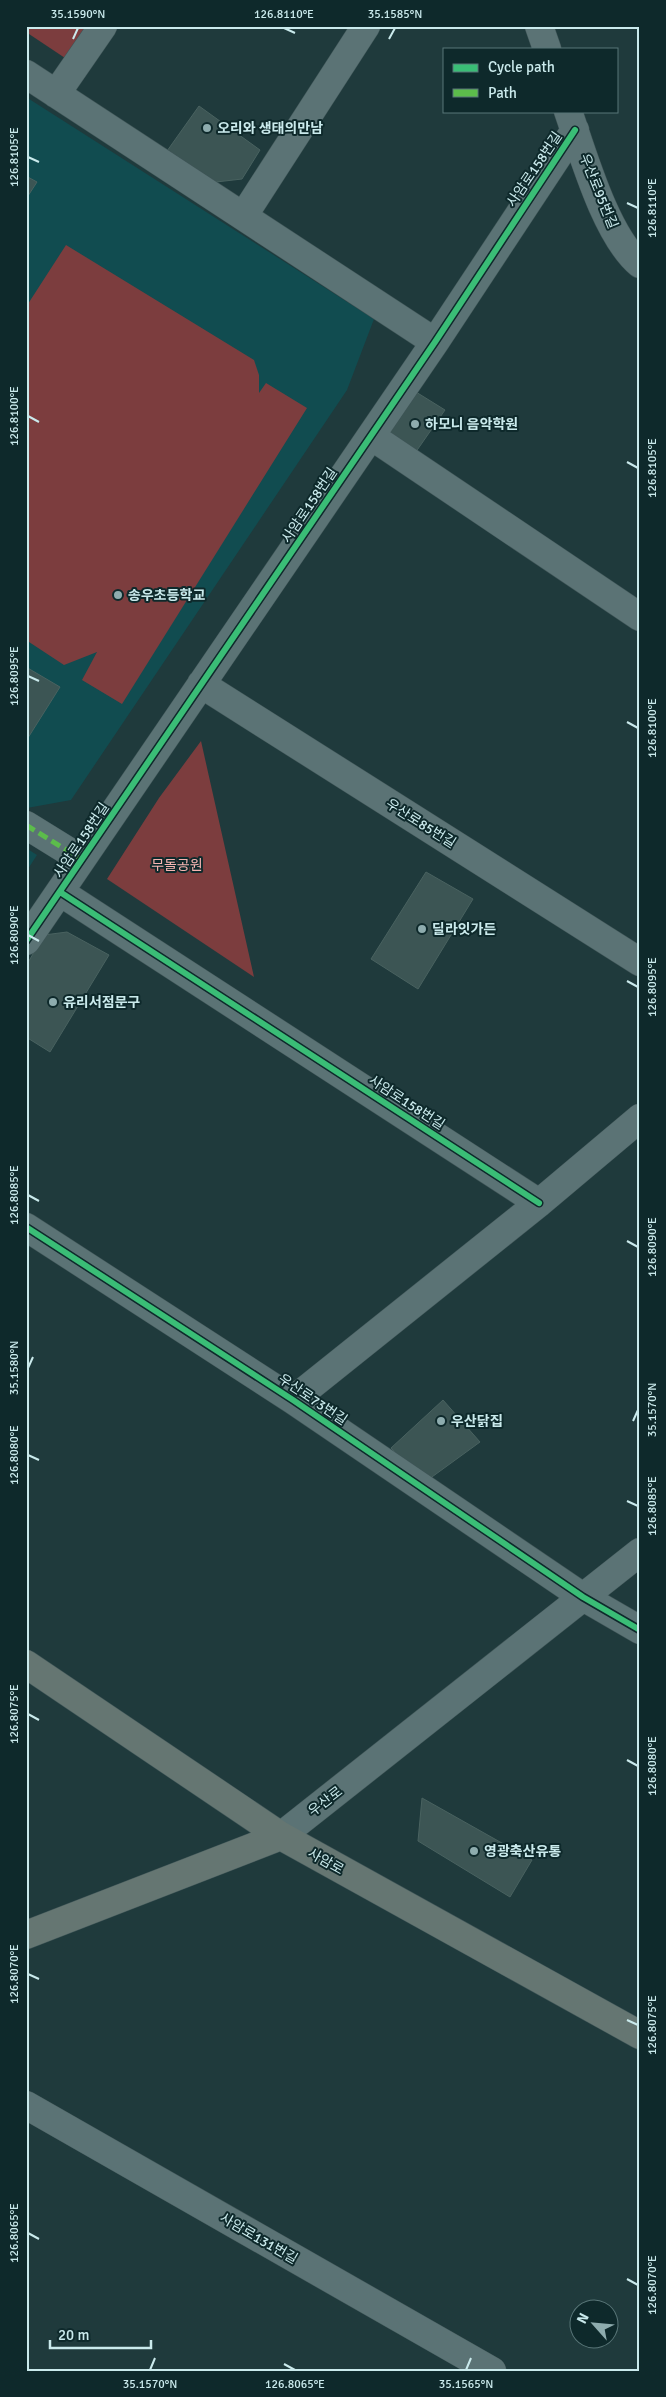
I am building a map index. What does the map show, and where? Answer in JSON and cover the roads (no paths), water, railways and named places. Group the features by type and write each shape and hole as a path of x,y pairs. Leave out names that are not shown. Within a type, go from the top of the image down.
{"main road":[{"name":"사암로","path":"26,1664 281,1836 640,2035"},
{"name":"우산로","path":"26,1935 281,1836"}],"street":[{"path":"56,94 103,26"},
{"path":"244,215 366,26"},
{"path":"539,26 546,48"},
{"path":"26,74 244,215 435,342"},
{"name":"우산로95번길","path":"572,121 610,225 631,256 640,264"},
{"name":"사암로158번길","path":"26,941 34,914 60,892 435,342 572,121"},
{"path":"371,436 640,617"},
{"name":"우산로85번길","path":"202,684 640,962"},
{"path":"26,825 81,860"},
{"name":"사암로158번길","path":"60,892 539,1203"},
{"name":"우산로73번길","path":"293,1400 539,1203 640,1118"},
{"name":"우산로73번길","path":"26,1227 293,1400 583,1597"},
{"name":"우산로","path":"281,1836 640,1552"},
{"path":"583,1597 640,1630"},
{"name":"사암로131번길","path":"26,2105 492,2371"}],"place":[{"name":"오리와 생태의만남","path":"207,128"},
{"name":"하모니 음악학원","path":"415,424"},
{"name":"송우초등학교","path":"118,595"},
{"name":"딜라잇가든","path":"422,929"},
{"name":"유리서점문구","path":"53,1002"},
{"name":"우산닭집","path":"441,1421"},
{"name":"영광축산유통","path":"474,1851"}],"park label":[{"name":"무돌공원","path":"177,865"}]}
